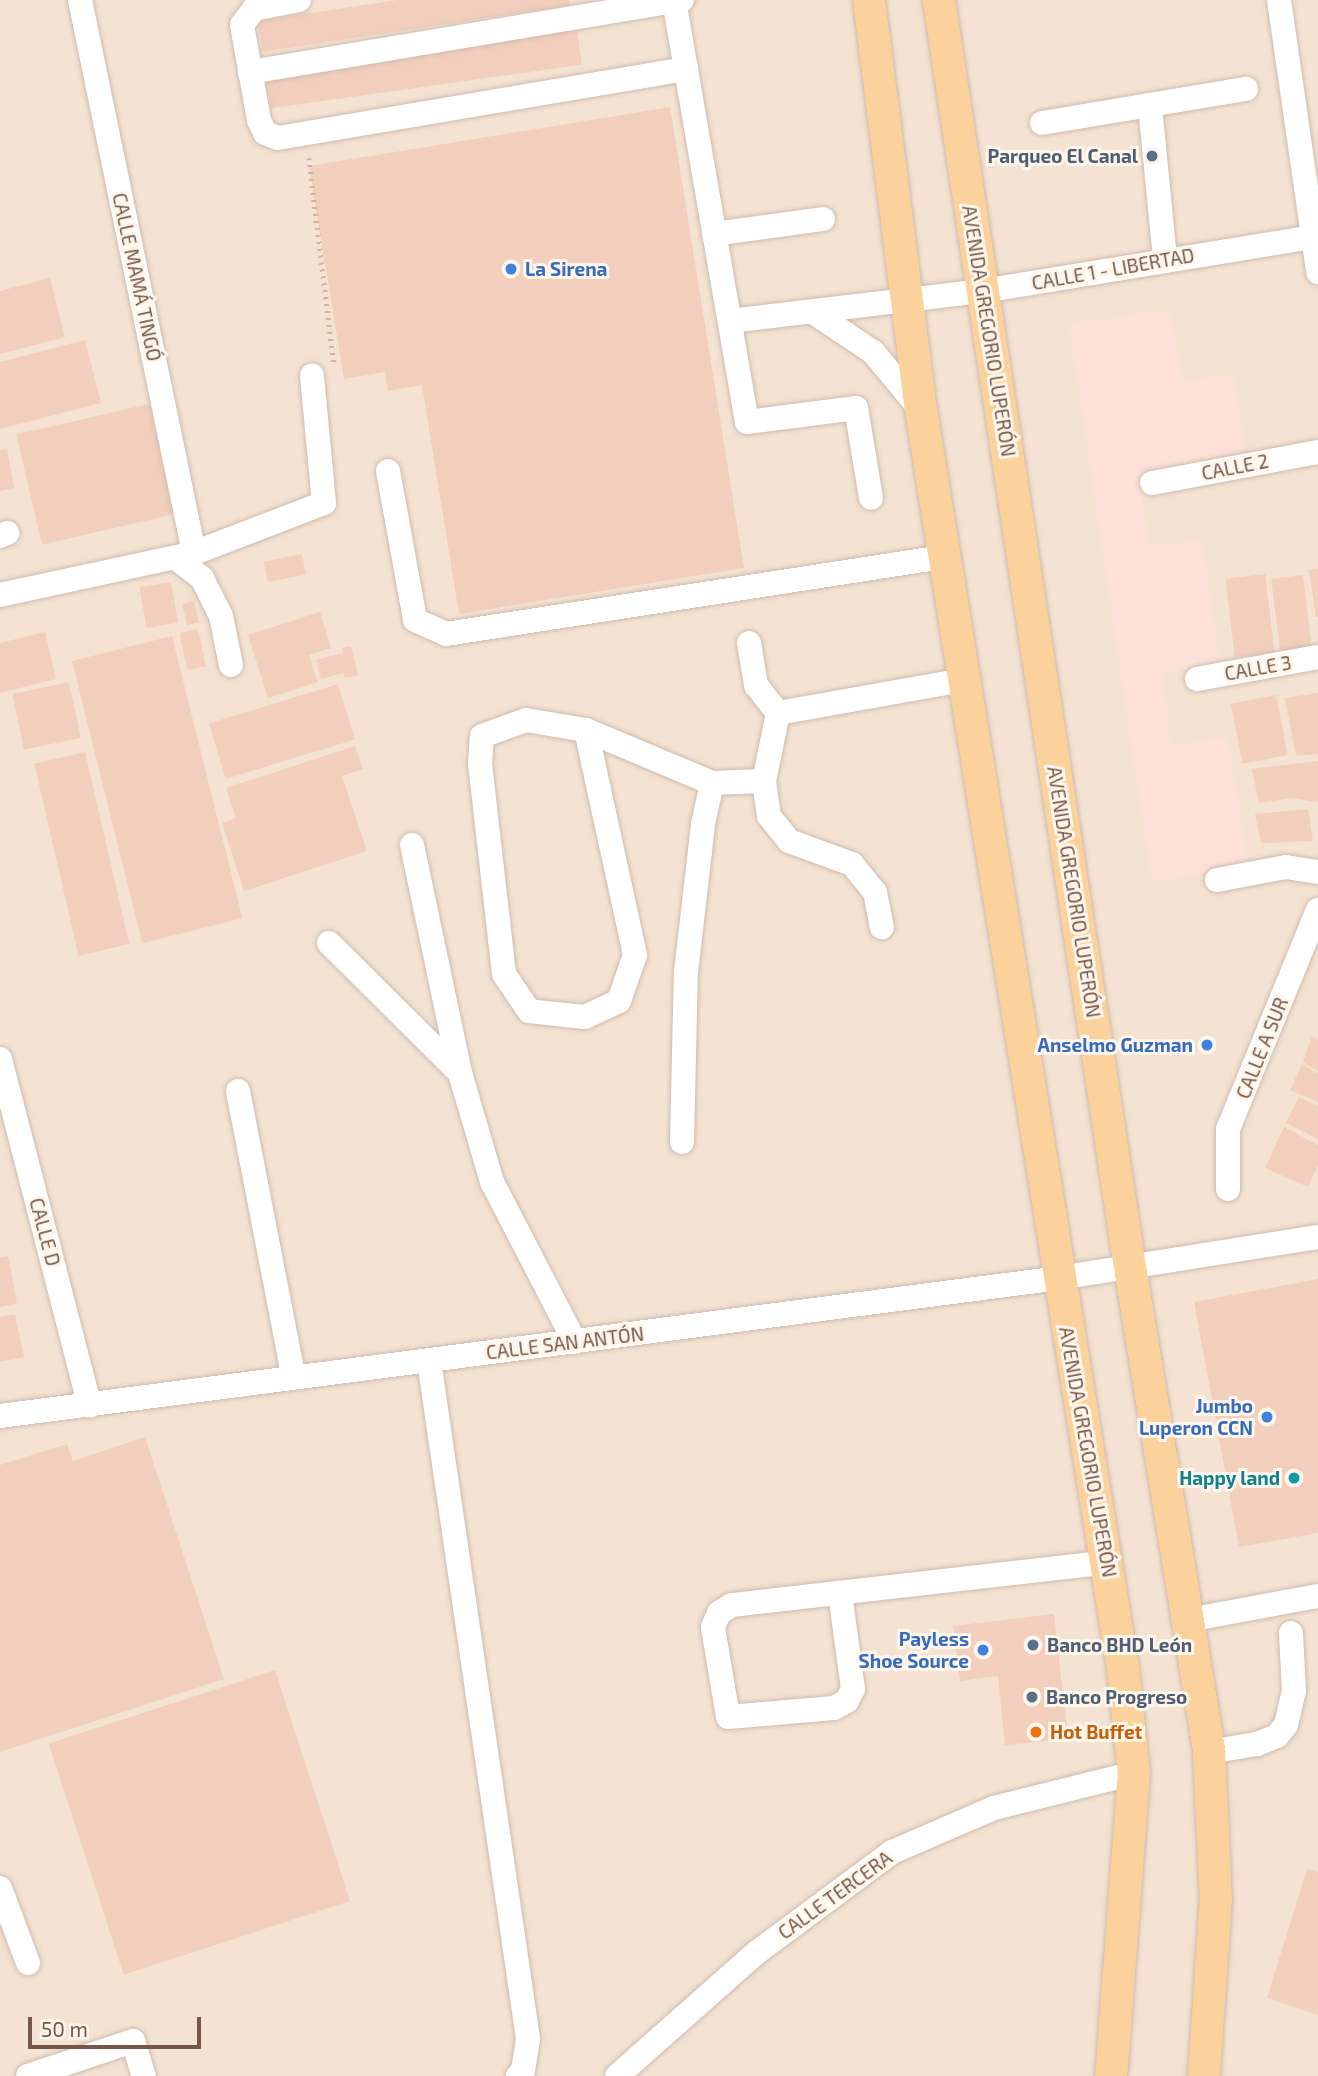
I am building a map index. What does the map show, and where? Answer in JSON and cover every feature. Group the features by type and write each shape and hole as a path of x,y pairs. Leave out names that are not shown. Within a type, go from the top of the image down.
{"main road":[{"name":"AVENIDA GREGORIO LUPERÓN","path":"869,0 921,410 1059,1278 1107,1562 1133,1773 1111,2076"},
{"name":"AVENIDA GREGORIO LUPERÓN","path":"939,0 1130,1267 1209,1752 1216,1898 1204,2076"}],"street":[{"name":"CALLE MAMÁ TINGÓ","path":"80,0 185,555"},
{"path":"299,0 260,6 244,18 250,72 261,127 278,138 686,69"},
{"path":"250,72 677,0 686,69 747,422 856,408 871,498"},
{"path":"1279,0 1315,236 1318,272"},
{"path":"1042,122 1246,89"},
{"path":"1150,106 1165,260"},
{"path":"714,234 823,219"},
{"name":"CALLE 1 - LIBERTAD","path":"730,321 983,291 1315,236"},
{"path":"813,312 873,352 921,410"},
{"path":"0,595 185,555 324,503 312,376"},
{"name":"CALLE 2","path":"1152,483 1318,452"},
{"path":"388,471 415,620 446,634 943,557"},
{"path":"185,555 207,587 221,616 232,665"},
{"path":"749,643 756,685 778,713 764,781 769,816 789,841 852,864 875,892 882,927"},
{"name":"CALLE 3","path":"1197,679 1318,657"},
{"path":"778,713 963,680"},
{"path":"586,730 635,955 619,1001 584,1017 529,1011 504,974 480,764 482,736 526,720 586,730 712,783 764,781"},
{"path":"682,1142 686,972 703,824 712,783"},
{"path":"412,845 460,1073 492,1182 575,1342"},
{"path":"1217,880 1286,867 1318,872"},
{"name":"CALLE A SUR","path":"1228,1189 1228,1129 1318,910"},
{"path":"329,943 460,1073"},
{"name":"CALLE D","path":"0,1059 90,1406"},
{"path":"238,1091 293,1378"},
{"name":"CALLE SAN ANTÓN","path":"0,1416 1059,1278 1318,1237"},
{"path":"429,1361 528,2039 523,2070 518,2076"},
{"path":"840,1593 852,1682 847,1702 834,1707 728,1717 713,1627 719,1613 732,1605 1107,1562"},
{"path":"1188,1620 1318,1596"},
{"path":"1209,1752 1257,1744 1277,1735 1286,1725 1294,1691 1292,1633"},
{"name":"CALLE TERCERA","path":"617,2076 756,1953 892,1852 994,1808 1133,1773"},
{"path":"0,1888 28,1963"},
{"path":"28,2076 132,2041 144,2076"}],"path":[{"path":"312,376 334,372 307,158 321,156"}],"shaded area":[{"path":"0,0 1318,0 1318,2076 0,2076"},
{"path":"1169,310 1183,382 1233,374 1246,451 1139,476 1149,547 1202,539 1220,663 1162,672 1171,745 1228,737 1248,865 1152,882 1069,324"}],"building":[{"path":"397,0 569,0 570,5 263,52 258,21"},
{"path":"577,30 582,65 271,108 266,74"},
{"name":"La Sirena","path":"670,107 744,568 459,614 422,385 388,391 385,372 344,379 309,166"},
{"path":"50,278 65,337 0,354 0,291"},
{"path":"85,340 101,403 0,429 0,362"},
{"path":"149,404 174,514 42,545 16,435"},
{"path":"7,449 14,488 0,491 0,450"},
{"path":"302,554 306,575 268,582 264,561"},
{"path":"1318,569 1318,617 1316,617 1309,570"},
{"path":"1265,574 1275,652 1235,657 1225,579"},
{"path":"1303,575 1312,646 1280,650 1271,579"},
{"path":"171,582 178,622 147,628 139,588"},
{"path":"194,601 199,622 187,625 182,604"},
{"path":"320,612 331,648 309,655 318,682 268,698 248,635"},
{"path":"198,629 206,666 187,670 179,633"},
{"path":"45,632 56,679 0,693 0,643"},
{"path":"172,636 242,918 142,943 72,661"},
{"path":"351,646 358,675 345,678 343,673 321,679 316,660 343,653 342,648"},
{"path":"69,682 81,738 24,750 12,694"},
{"path":"338,684 355,739 226,779 209,723"},
{"path":"1318,693 1318,754 1296,756 1285,698"},
{"path":"1276,695 1288,755 1242,764 1231,704"},
{"path":"355,746 363,769 342,776 367,851 244,891 222,823 236,818 226,788"},
{"path":"85,752 129,944 79,956 34,764"},
{"path":"1318,761 1318,802 1291,798 1259,803 1252,769"},
{"path":"1308,809 1313,841 1261,843 1255,814"},
{"path":"1312,1036 1318,1040 1318,1071 1303,1062"},
{"path":"1302,1064 1318,1074 1318,1102 1290,1090"},
{"path":"1299,1097 1318,1106 1318,1139 1286,1123"},
{"path":"1284,1127 1318,1145 1318,1166 1308,1187 1265,1168"},
{"path":"8,1256 17,1303 0,1307 0,1257"},
{"name":"Jumbo Luperon CCN","path":"1318,1279 1318,1533 1239,1547 1194,1302"},
{"path":"15,1314 24,1357 0,1362 0,1317"},
{"path":"145,1437 224,1679 0,1752 0,1465 67,1444 73,1461"},
{"path":"1054,1614 1068,1739 1005,1745 998,1676 960,1681 953,1626"},
{"path":"275,1670 350,1901 124,1975 49,1744"},
{"path":"1307,1869 1318,1872 1318,2015 1267,1998"}],"place":[{"name":"Parqueo El Canal","path":"1152,156"},
{"name":"La Sirena","path":"511,269"},
{"name":"Anselmo Guzman","path":"1207,1045"},
{"name":"Jumbo Luperon CCN","path":"1267,1417"},
{"name":"Happy land","path":"1294,1478"},
{"name":"Banco BHD León","path":"1033,1645"},
{"name":"Payless Shoe Source","path":"983,1650"},
{"name":"Banco Progreso","path":"1032,1697"},
{"name":"Hot Buffet","path":"1036,1732"}]}
